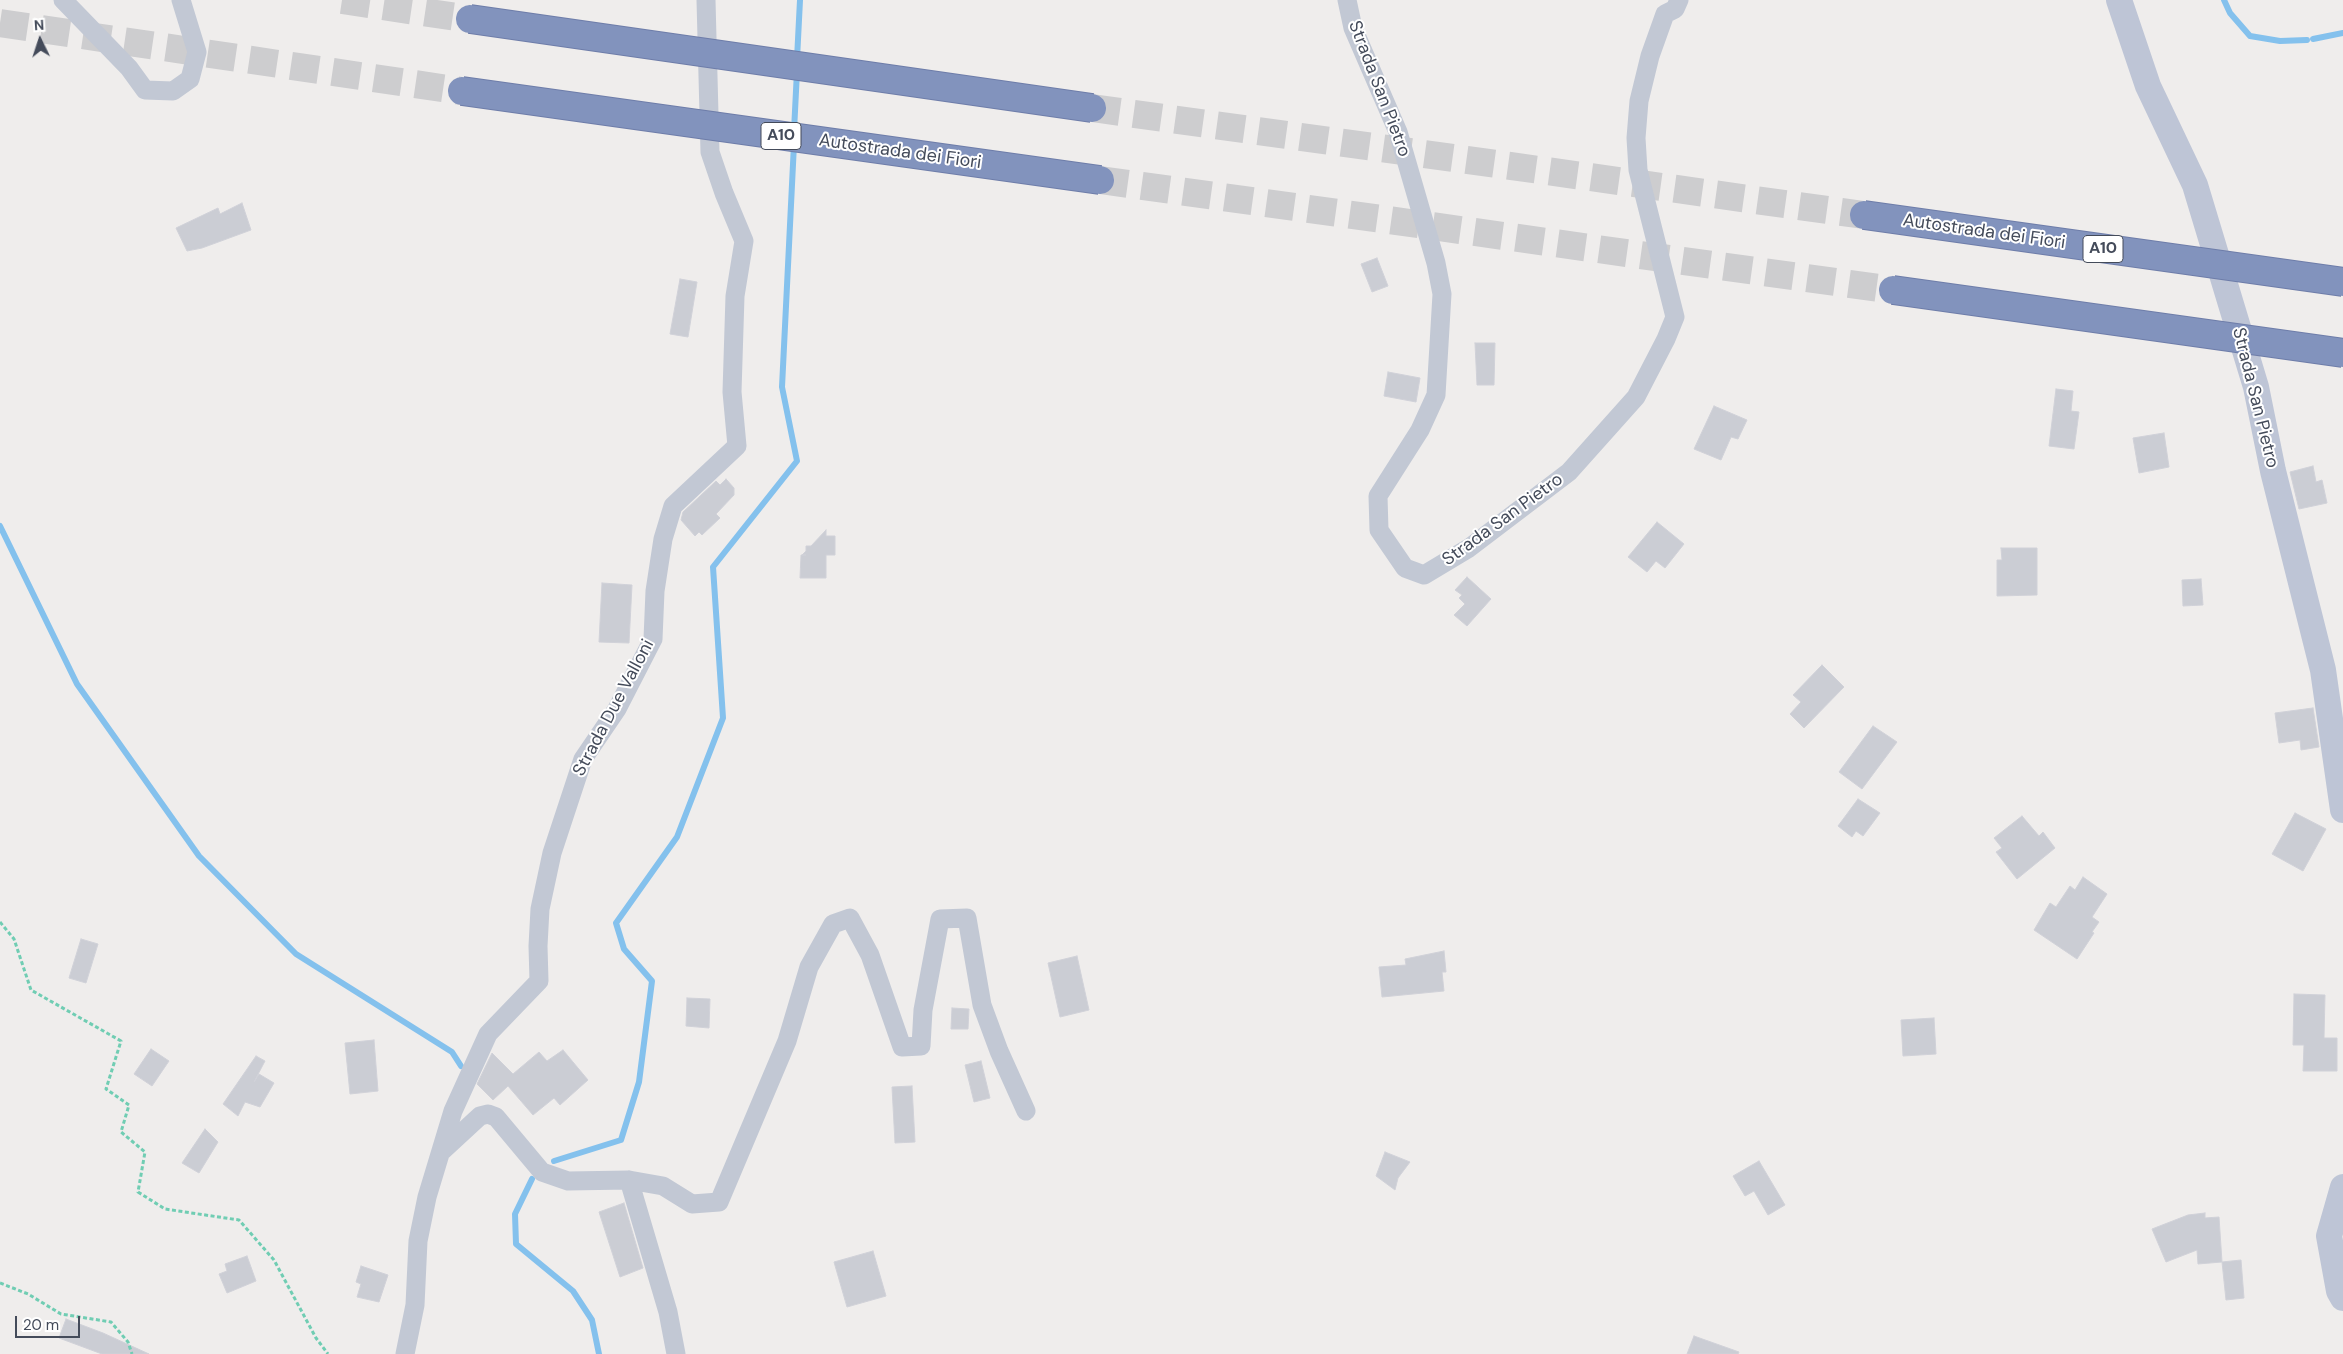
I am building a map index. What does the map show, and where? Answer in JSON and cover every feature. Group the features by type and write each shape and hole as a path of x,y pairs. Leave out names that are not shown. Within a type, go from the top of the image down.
{"highway":[{"path":"470,19 1092,108"},
{"name":"Autostrada dei Fiori","path":"462,91 1100,180"},
{"name":"Autostrada dei Fiori","path":"1864,215 2343,282"},
{"path":"1893,290 2343,353"}],"street":[{"path":"63,0 129,68 145,90 173,91 190,79 197,52 181,0"},
{"name":"Strada Due Valloni","path":"405,1354 415,1304 418,1241 440,1153 453,1111 488,1034 539,981 540,909 552,853 583,759 617,709 653,638 655,591 663,539 673,506 736,446 732,392 735,296 744,241 724,193 710,152 706,0"},
{"name":"Strada San Pietro","path":"1347,0 1353,28 1398,132 1436,263 1442,294 1436,395 1420,430 1378,496 1379,530 1405,568 1424,575 1469,548 1569,472 1636,397 1666,339 1675,317 1638,170 1636,138 1639,101 1650,56 1665,14 1675,9 1679,0"},
{"name":"Strada San Pietro","path":"2119,0 2148,86 2195,185 2256,387 2273,471 2322,670 2343,810"},
{"path":"440,1153 480,1116 488,1114 496,1117 542,1172 568,1181 629,1180 663,1186 692,1204 719,1202 787,1041 809,967 833,924 850,918 870,955 902,1047 921,1046 923,1010 940,919 967,918 982,1005 999,1051 1026,1111"},
{"path":"629,1180 668,1312 676,1354"},
{"path":"2343,1187 2329,1236 2339,1292 2343,1298"}],"path":[{"path":"0,922 14,939 31,990 121,1041 106,1089 129,1105 121,1132 145,1152 138,1192 165,1209 239,1220 274,1260 316,1338 328,1354"},
{"path":"0,1283 28,1294 60,1314 111,1322 128,1342 132,1354"}],"building":[{"path":"242,203 251,230 202,248 187,251 176,228 218,208 220,214"},
{"path":"1377,258 1388,286 1372,292 1361,264"},
{"path":"680,279 697,282 688,337 670,334"},
{"path":"1475,343 1495,343 1494,385 1477,385"},
{"path":"1388,372 1420,378 1416,402 1384,396"},
{"path":"2056,389 2073,391 2071,411 2079,412 2074,449 2049,446"},
{"path":"1714,406 1747,420 1738,439 1731,437 1721,460 1694,449"},
{"path":"2164,433 2169,467 2139,473 2133,438"},
{"path":"2313,466 2316,482 2322,480 2327,503 2299,509 2290,472"},
{"path":"726,479 734,488 734,495 716,514 720,518 702,535 699,532 695,536 681,520 683,512 716,481 720,485"},
{"path":"1657,522 1684,544 1665,568 1656,561 1647,572 1628,557"},
{"path":"826,530 826,536 835,536 835,555 826,555 826,578 800,578 802,555 806,551 806,546 811,546"},
{"path":"2001,548 2037,548 2037,595 1997,596 1997,560 2002,560"},
{"path":"1467,577 1491,599 1467,626 1454,615 1465,604 1459,598 1462,595 1455,590"},
{"path":"2201,579 2203,605 2183,606 2182,580"},
{"path":"602,583 632,585 629,643 599,642"},
{"path":"1822,665 1844,687 1804,728 1790,714 1801,702 1793,695"},
{"path":"2313,708 2319,747 2301,750 2300,740 2279,743 2275,713"},
{"path":"1873,726 1897,742 1862,789 1839,772"},
{"path":"1858,799 1880,813 1863,836 1856,831 1852,837 1838,826"},
{"path":"2295,813 2326,829 2303,871 2272,854"},
{"path":"2022,816 2039,836 2043,832 2055,848 2017,879 1996,852 2002,848 1994,838"},
{"path":"2083,877 2107,894 2092,917 2099,922 2092,932 2094,933 2077,959 2034,930 2050,903 2056,907 2070,886 2075,890"},
{"path":"81,939 98,944 86,983 69,978"},
{"path":"1444,951 1446,972 1442,972 1444,991 1382,997 1379,967 1406,965 1405,959"},
{"path":"1077,956 1089,1010 1060,1017 1048,963"},
{"path":"2294,994 2325,995 2324,1038 2337,1038 2337,1071 2303,1071 2304,1045 2293,1045"},
{"path":"687,998 710,999 709,1028 686,1026"},
{"path":"952,1008 969,1009 968,1029 951,1029"},
{"path":"1934,1018 1936,1054 1903,1056 1901,1020"},
{"path":"374,1040 378,1091 350,1094 345,1043"},
{"path":"151,1049 169,1061 152,1086 134,1074"},
{"path":"563,1050 588,1080 560,1105 554,1098 533,1115 508,1086 493,1100 477,1084 492,1053 513,1074 539,1052 547,1061"},
{"path":"256,1056 265,1061 254,1082 259,1074 274,1083 260,1107 245,1102 238,1116 223,1104"},
{"path":"981,1061 990,1098 974,1102 965,1065"},
{"path":"912,1086 915,1142 895,1143 892,1087"},
{"path":"205,1129 218,1142 199,1173 182,1163"},
{"path":"1385,1152 1410,1162 1398,1178 1395,1190 1376,1176"},
{"path":"1759,1161 1785,1205 1768,1215 1754,1191 1745,1196 1733,1176"},
{"path":"624,1203 643,1268 620,1277 599,1212"},
{"path":"2205,1213 2205,1218 2219,1217 2222,1262 2198,1264 2197,1250 2166,1262 2152,1229 2188,1215"},
{"path":"873,1251 886,1296 847,1307 834,1262"},
{"path":"247,1256 256,1281 227,1293 219,1274 227,1271 225,1264"},
{"path":"2241,1260 2244,1298 2226,1300 2222,1262"},
{"path":"361,1266 388,1275 379,1302 357,1297 361,1284 356,1282"},
{"path":"66,1319 149,1354 102,1354 59,1338"},
{"path":"1694,1336 1739,1352 1738,1354 1687,1354"}],"waterway":[{"path":"797,59 800,0"},
{"path":"2224,0 2230,13 2250,36 2280,41 2307,40"},
{"path":"2313,39 2343,33"},
{"path":"794,131 797,71"},
{"path":"554,1161 621,1140 639,1082 652,981 624,949 616,923 677,837 723,718 713,567 797,461 782,387 794,144"},
{"path":"0,526 77,684 199,856 296,954 452,1052 461,1066"},
{"path":"532,1179 515,1214 516,1244 573,1291 592,1320 599,1354"}],"tunnel":[{"path":"342,0 470,19"},
{"path":"0,23 462,91"},
{"path":"1092,108 1864,215"},
{"path":"1100,180 1893,290"}]}
